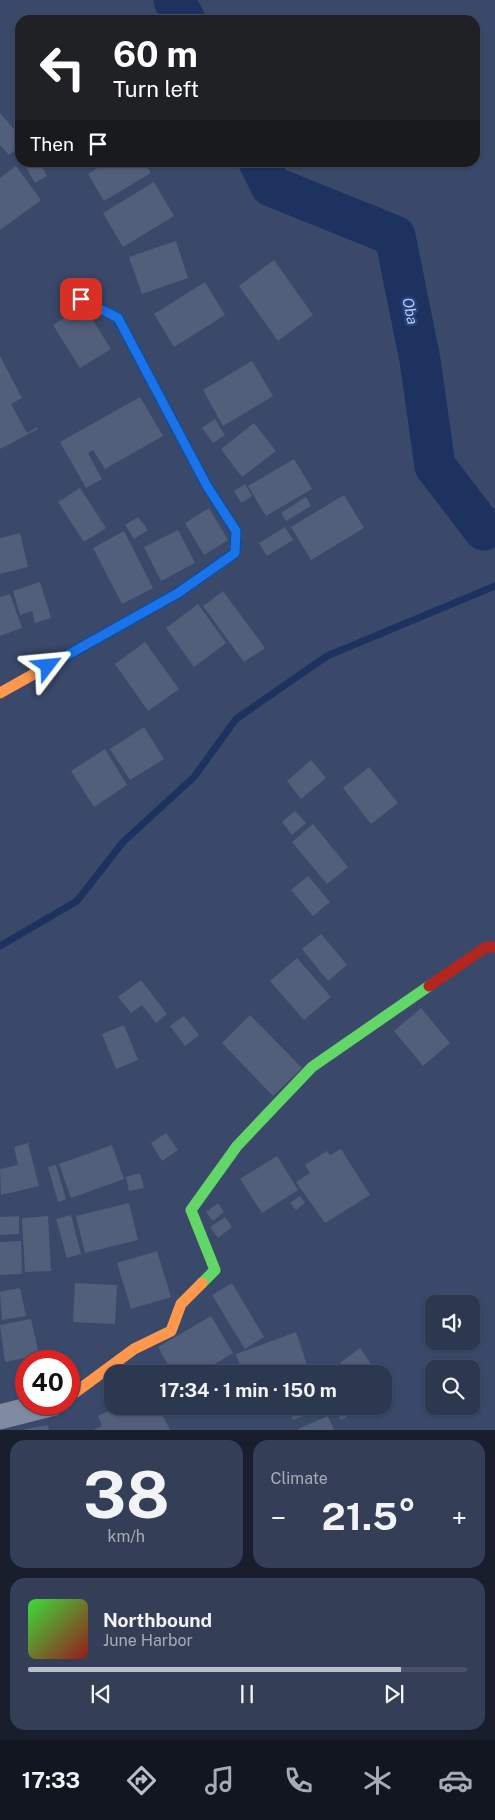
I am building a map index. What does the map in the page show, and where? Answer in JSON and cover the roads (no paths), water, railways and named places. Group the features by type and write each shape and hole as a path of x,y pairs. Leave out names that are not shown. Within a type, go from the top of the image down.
{"street":[{"path":"0,693 178,593 235,553 236,531 207,486 118,318 81,299"},
{"path":"80,1389 134,1349 172,1331 181,1304 215,1270 191,1210 237,1146 312,1067 486,947 495,947"},
{"path":"0,1417 15,1413"}],"waterway":[{"name":"Oba","path":"174,0 182,15"},
{"name":"Oba","path":"262,167 271,186 395,236 420,360 435,466 484,530"},
{"path":"0,946 77,901 123,842 194,777 236,719 327,656 495,586"}]}
